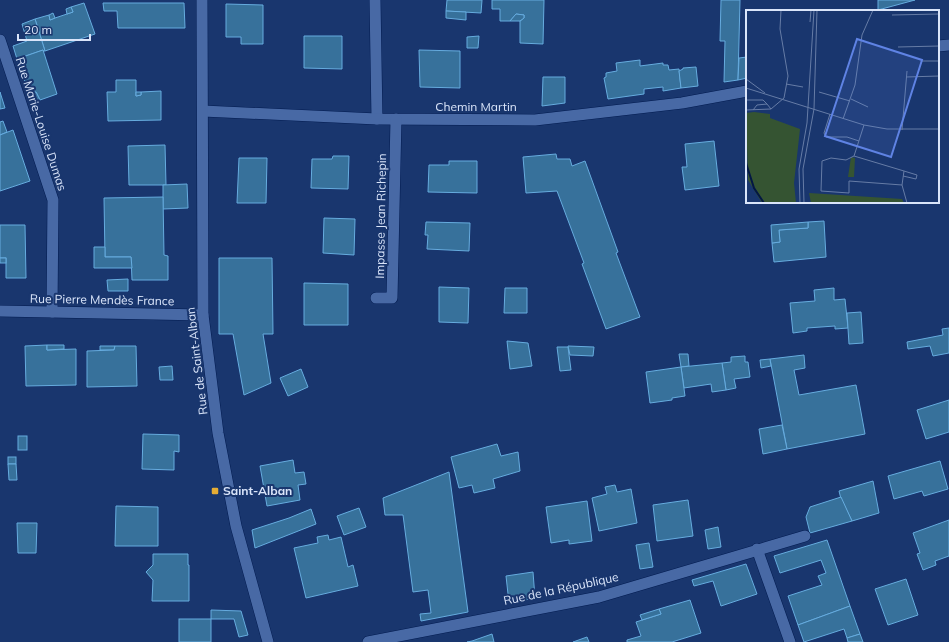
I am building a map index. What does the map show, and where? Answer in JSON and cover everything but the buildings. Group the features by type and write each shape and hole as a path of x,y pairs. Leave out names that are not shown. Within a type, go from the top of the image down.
{"street":[{"name":"Rue de Saint-Alban","path":"202,0 203,315 218,432 236,526 268,642"},
{"path":"376,0 377,119"},
{"name":"Rue Marie-Louise Dumas","path":"0,40 53,200 52,312"},
{"path":"939,46 949,45"},
{"name":"Chemin Martin","path":"203,111 377,119 535,120 682,103 746,92"},
{"name":"Impasse Jean Richepin","path":"376,298 392,298 396,119"},
{"name":"Rue Pierre Mendès France","path":"0,311 203,315"},
{"name":"Rue de la République","path":"368,642 598,597 804,536"},
{"path":"757,550 790,642"}],"place":[{"name":"Saint-Alban","path":"215,491"}]}
